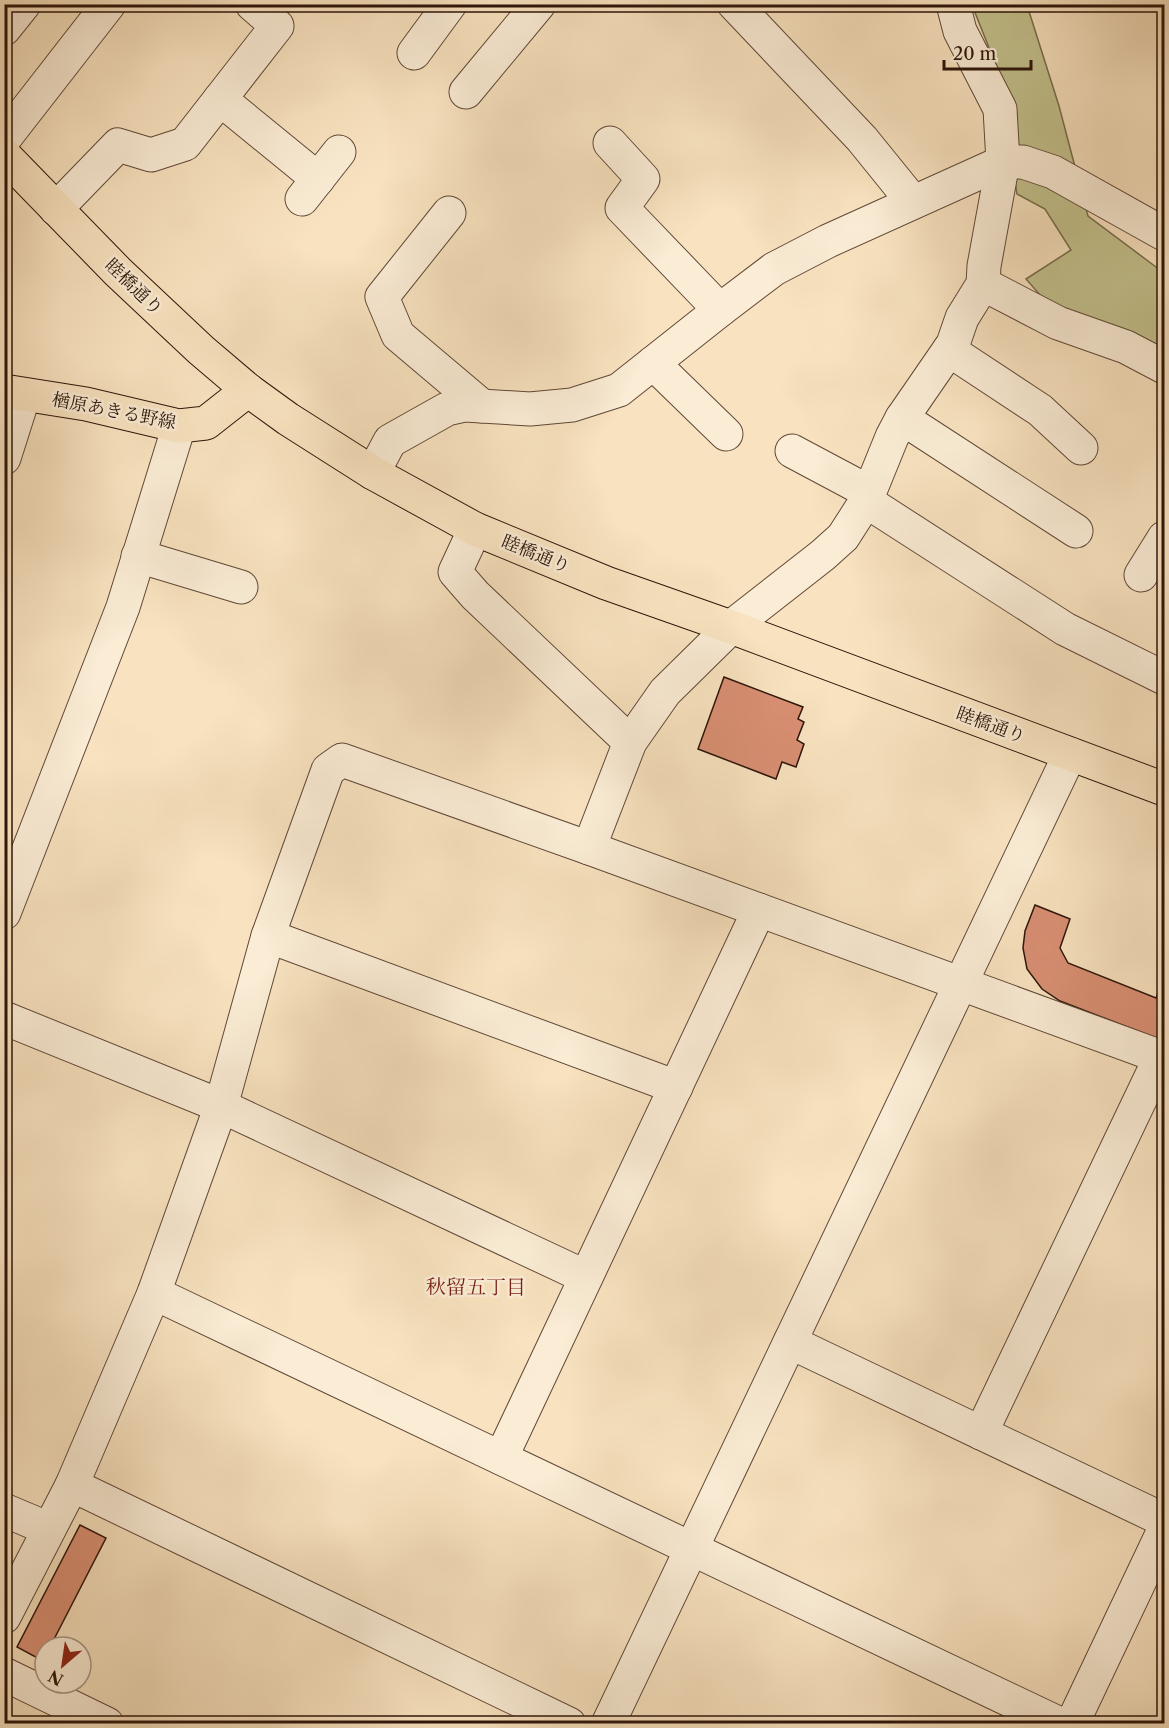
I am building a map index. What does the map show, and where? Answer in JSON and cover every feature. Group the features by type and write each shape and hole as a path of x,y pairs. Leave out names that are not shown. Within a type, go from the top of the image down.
{"main road":[{"name":"睦橋通り","path":"4,155 118,272 201,350 248,390 288,419 373,473 475,529 606,583 731,627 1164,789"},
{"name":"楢原あきる野線","path":"14,393 86,404 179,426 206,423 248,390"}],"street":[{"path":"4,29 24,4"},
{"path":"4,139 110,4"},
{"path":"56,209 118,145 151,155 185,144 277,27 252,4"},
{"path":"414,53 450,4"},
{"path":"466,92 539,4"},
{"path":"734,4 862,139 913,202"},
{"path":"590,848 630,742 664,692 731,627 843,537 867,496 902,418 953,344 962,318 983,284 984,266 1003,162 1000,109 960,32 953,4"},
{"path":"220,99 310,189 339,152"},
{"path":"610,142 644,179 622,208 720,310"},
{"path":"373,473 390,441 447,409 465,405 530,409 572,405 619,390 774,269 828,241 1003,162 1023,162 1053,172 1164,234"},
{"path":"449,213 382,297 398,334 482,406"},
{"path":"983,284 1058,323 1125,347 1164,367"},
{"path":"949,350 1041,410 1081,448"},
{"path":"653,363 726,435"},
{"path":"4,458 14,393"},
{"path":"902,418 1076,531"},
{"path":"4,913 123,607 179,426"},
{"path":"792,451 867,496 1065,629 1164,678"},
{"path":"475,529 455,572 475,595 630,742"},
{"path":"1141,575 1164,538"},
{"path":"138,556 242,587"},
{"path":"608,1724 1070,754"},
{"path":"4,1617 72,1485 154,1293 221,1106 268,936 328,770 342,760 1163,1057 981,1433"},
{"path":"501,1458 759,910"},
{"path":"268,936 676,1087"},
{"path":"4,1018 221,1106 586,1277"},
{"path":"154,1293 1060,1724"},
{"path":"790,1342 1164,1520"},
{"path":"72,1485 569,1724"},
{"path":"4,1510 49,1529"},
{"path":"1072,1724 1164,1530"},
{"path":"4,1674 107,1724"}],"shaded area":[{"path":"972,5 1027,5 1059,106 1088,216 1164,273 1164,361 1054,311 1026,279 1071,250 1045,209 1017,194 997,68"}],"building":[{"path":"724,677 803,707 798,719 804,722 797,740 804,744 796,767 782,762 776,779 698,749"},
{"path":"1035,905 1070,919 1060,948 1068,963 1156,998 1164,978 1164,1041 1060,1001 1042,989 1027,969 1023,948 1025,931"},
{"path":"80,1525 106,1538 56,1635 33,1635 33,1656 17,1647"}],"district":[{"name":"秋留五丁目","path":"476,1287"}]}
